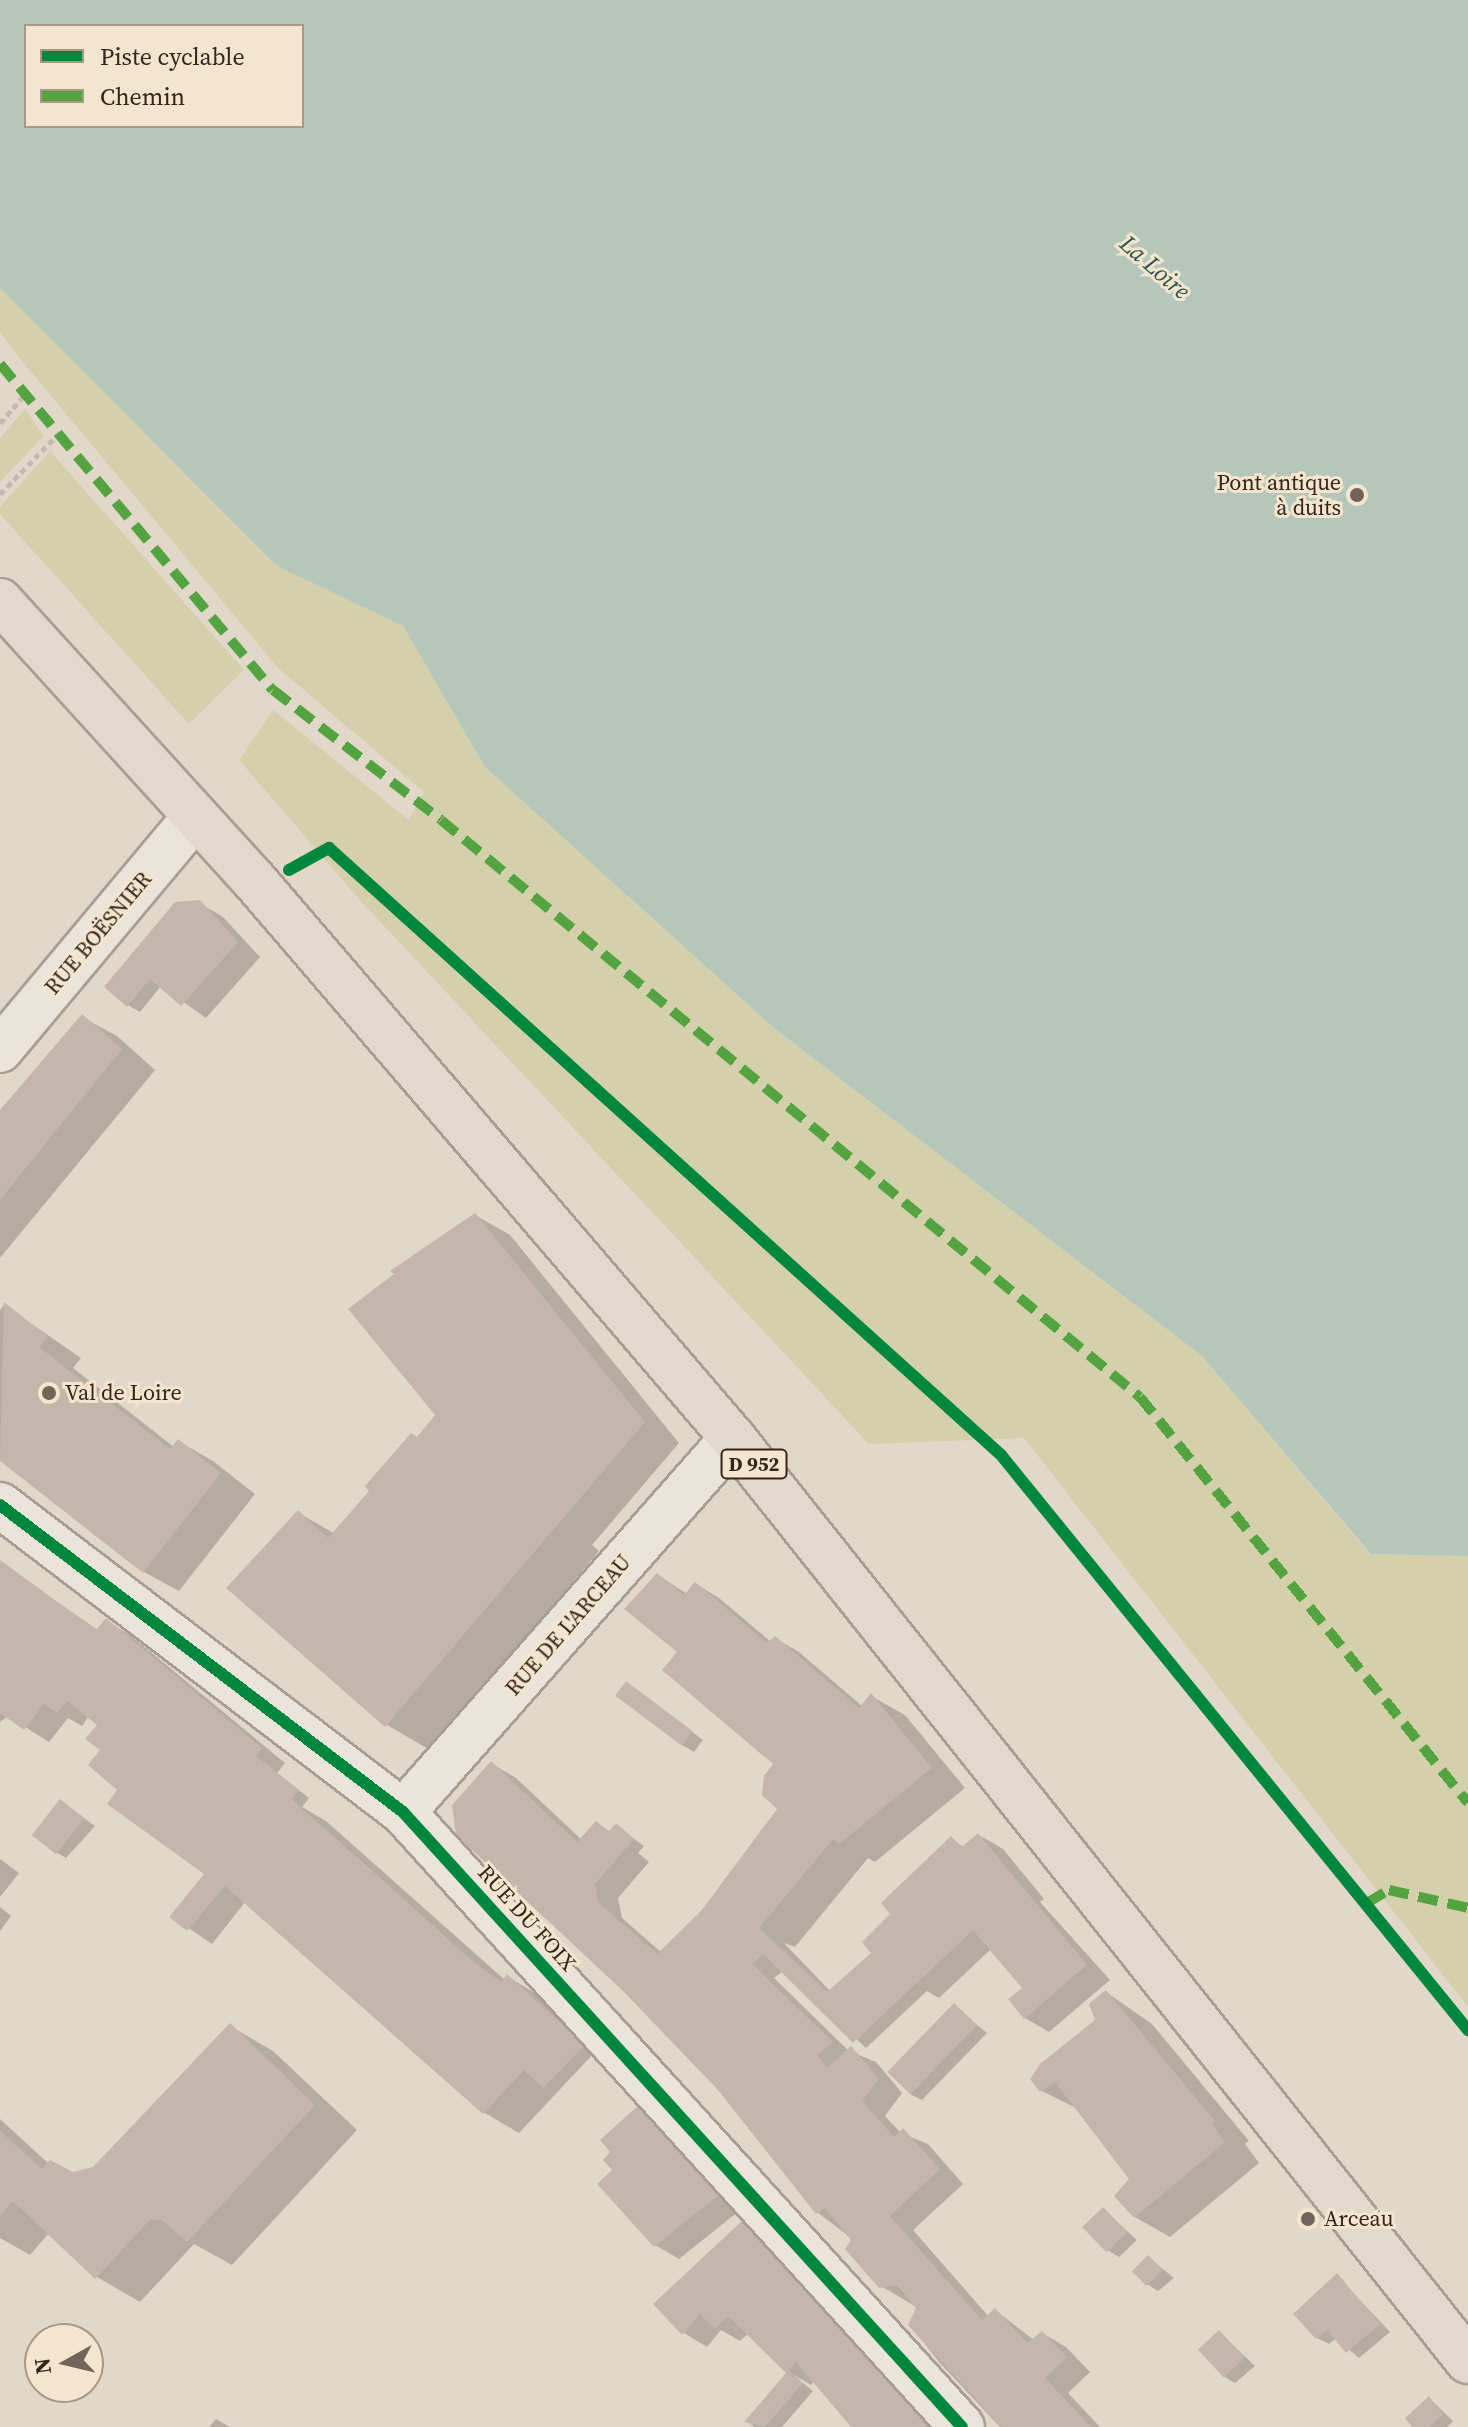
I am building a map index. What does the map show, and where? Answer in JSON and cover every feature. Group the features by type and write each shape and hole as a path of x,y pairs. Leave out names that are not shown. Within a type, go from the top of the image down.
{"main road":[{"name":"D 952","path":"3,611 196,816 733,1438 1468,2361"}],"street":[{"name":"RUE BOËSNIER","path":"0,1050 196,816"},
{"name":"RUE DE L'ARCEAU","path":"403,1812 733,1438"},
{"name":"RUE DU FOIX","path":"0,1505 403,1812 962,2427"}],"path":[{"path":"0,423 25,394"},
{"path":"0,494 60,432"}],"shaded area":[{"path":"0,288 277,566 403,626 485,767 774,1028 1202,1356 1370,1554 1468,1556 1468,2007 1024,1438 869,1444 358,898 239,760 273,710 409,820 424,792 278,668 12,349 0,332"},
{"path":"25,409 44,436 0,482 0,438"},
{"path":"50,451 244,670 189,724 0,514 0,507"}],"water":[{"name":"La Loire","path":"0,0 1468,0 1468,1556 1371,1554 1202,1356 774,1028 485,767 403,626 277,566 0,288"}],"building":[{"path":"200,900 238,942 181,1006 150,979 127,1007 104,987 175,902"},
{"path":"82,1014 122,1049 0,1200 0,1110"},
{"path":"475,1213 645,1422 385,1727 226,1588 298,1510 328,1538 369,1491 365,1486 411,1433 417,1437 435,1415 348,1309 394,1274 390,1271"},
{"name":"Val de Loire","path":"4,1302 48,1337 39,1347 170,1449 178,1439 221,1473 143,1573 0,1461"},
{"path":"0,1560 96,1630 106,1618 262,1748 256,1756 299,1790 291,1799 469,1958 501,1982 507,1974 585,2045 543,2088 524,2070 483,2114 225,1886 187,1931 169,1917 204,1874 107,1804 117,1790 88,1765 100,1750 85,1739 97,1725 67,1701 57,1713 44,1704 24,1730 0,1713"},
{"path":"657,1573 684,1595 695,1582 767,1643 775,1636 859,1708 871,1693 932,1768 839,1844 833,1839 759,1928 827,1992 871,1953 862,1942 890,1914 881,1903 951,1836 962,1847 978,1833 1087,1965 1024,2019 1008,1999 1022,1988 973,1930 853,2043 763,1954 752,1964 833,2042 817,2055 827,2068 851,2046 879,2079 862,2101 894,2137 903,2128 940,2169 890,2216 982,2320 995,2308 1027,2343 1042,2331 1067,2357 1045,2378 1091,2427 1001,2427 908,2325 916,2308 897,2285 879,2288 845,2249 851,2240 825,2208 816,2214 718,2090 622,1990 456,1835 452,1805 491,1761 577,1842 596,1821 609,1831 616,1823 634,1839 595,1884 598,1902 657,1954 701,1911 777,1809 762,1795 764,1776 773,1764 662,1670 677,1652 624,1609"},
{"path":"626,1681 693,1732 682,1746 615,1695"},
{"path":"60,1799 84,1818 56,1854 32,1835"},
{"path":"1106,1990 1215,2121 1212,2124 1225,2142 1134,2218 1114,2196 1129,2179 1055,2082 1040,2092 1030,2079 1040,2064 1095,2020 1089,2004"},
{"path":"954,2003 977,2025 910,2094 887,2072"},
{"path":"230,2023 315,2105 187,2242 162,2220 150,2220 95,2279 13,2201 0,2216 0,2131 42,2169 50,2160 73,2172 93,2167"},
{"path":"640,2104 721,2193 654,2247 597,2184 612,2170 603,2160 610,2152 600,2140"},
{"path":"1103,2207 1127,2232 1106,2252 1082,2227"},
{"path":"745,2218 932,2422 926,2427 851,2427 796,2362 788,2370 803,2383 765,2427 744,2422 786,2373 728,2316 715,2329 700,2314 682,2335 653,2304"},
{"path":"1148,2255 1163,2270 1147,2286 1132,2271"},
{"path":"1337,2273 1380,2324 1346,2353 1327,2330 1316,2339 1293,2314"},
{"path":"1219,2330 1245,2358 1224,2378 1198,2350"},
{"path":"1429,2396 1443,2414 1429,2427 1412,2427 1405,2418"}],"marked path":[{"path":"0,364 273,690 441,820 1140,1397 1468,1803"},
{"path":"1367,1903 1389,1890 1468,1908"}],"cycle path":[{"path":"289,870 329,848 1001,1455 1468,2030"},
{"path":"0,1505 403,1812 962,2427"}],"place":[{"name":"Pont antique à duits","path":"1357,495"},
{"name":"Val de Loire","path":"49,1393"},
{"name":"Arceau","path":"1308,2219"}]}
